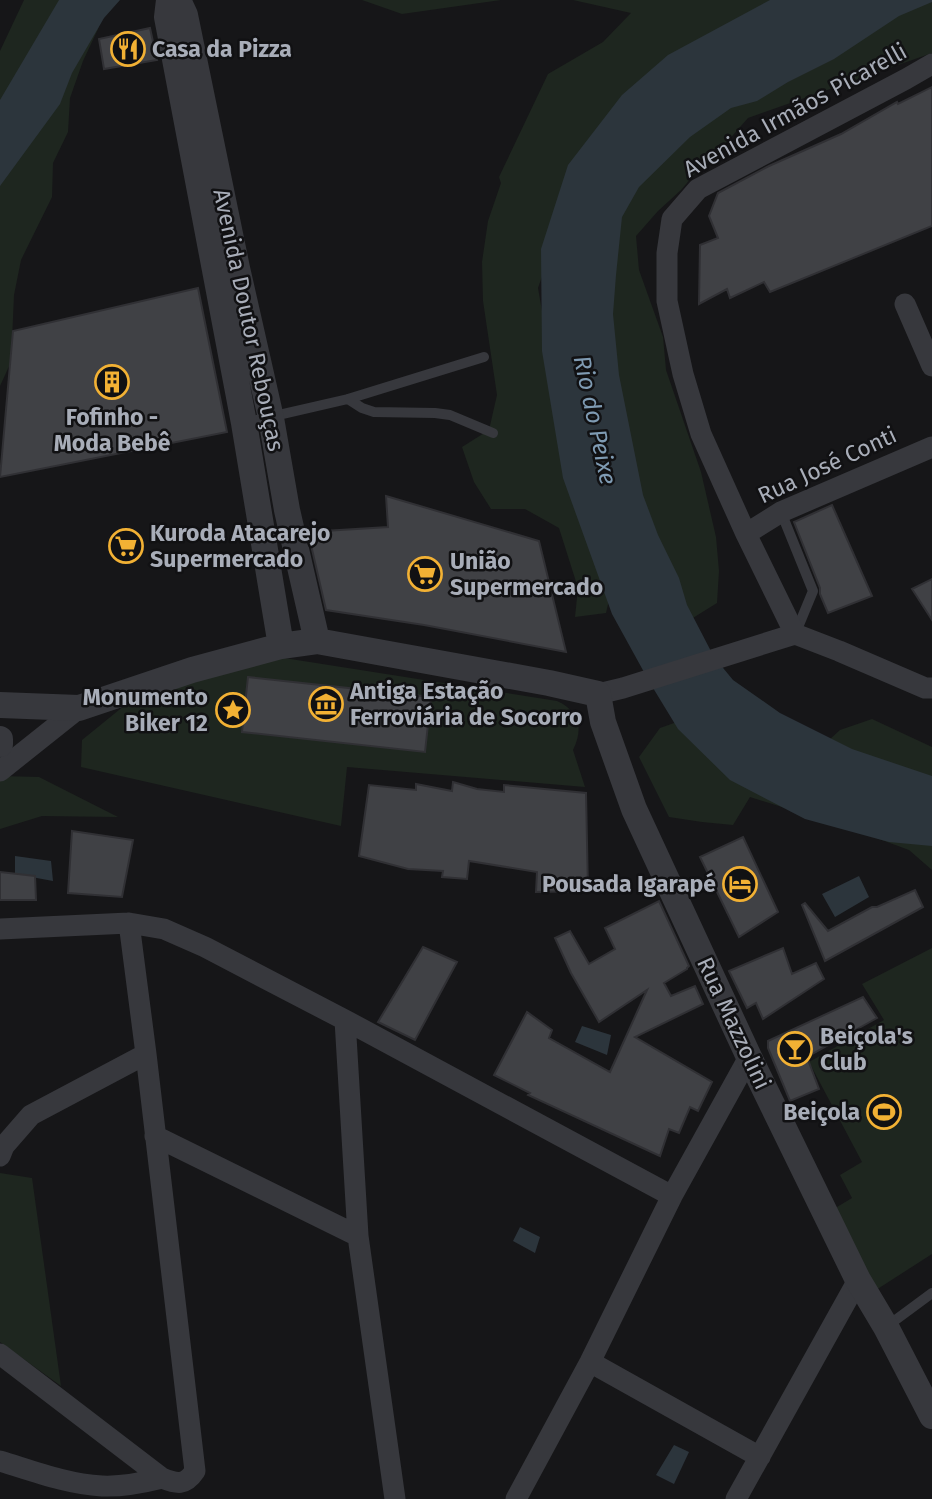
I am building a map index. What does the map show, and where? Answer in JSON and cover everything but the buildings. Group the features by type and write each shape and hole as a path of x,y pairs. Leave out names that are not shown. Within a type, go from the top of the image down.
{"street":[{"name":"Avenida Doutor Rebouças","path":"169,0 167,17 198,126"},
{"name":"Avenida Doutor Rebouças","path":"178,0 185,16 198,126 226,270 244,423 281,646"},
{"name":"Avenida Irmãos Picarelli","path":"795,634 701,434 683,373 667,301 667,253 672,219 698,189 932,64"},
{"name":"Avenida Doutor Rebouças","path":"226,270 271,418 287,510 317,642"},
{"path":"905,304 932,366"},
{"name":"Rua José Conti","path":"746,534 781,512 932,447"},
{"path":"260,516 287,510"},
{"path":"0,771 79,708 192,670 281,646 317,642 549,683 611,691 795,634 839,650 925,688 932,688"},
{"name":"Rua Mazzolini","path":"611,691 603,722 634,809 749,1057 858,1280 886,1327 932,1416"},
{"path":"0,705 79,708"},
{"path":"0,929 129,923 164,929 205,947 345,1020 672,1196"},
{"path":"0,1354 162,1478 174,1483 190,1479 195,1471 129,923"},
{"path":"345,1020 358,1236 395,1499"},
{"path":"0,1156 4,1146 31,1115 146,1054"},
{"path":"516,1499 590,1362 672,1196 749,1057"},
{"path":"155,1136 358,1236"},
{"path":"736,1499 858,1280"},
{"path":"590,1362 760,1457"},
{"path":"0,1461 68,1481 102,1486 131,1485 162,1478"}],"lane":[{"path":"244,423 348,399 484,357"},
{"path":"348,399 374,412 450,415 493,433"},
{"path":"781,512 813,591 795,634"},
{"path":"886,1327 932,1293"}],"shaded area":[{"path":"24,0 108,0 70,98 68,132 53,163 52,197 21,260 14,295 11,362 0,386 0,51"},
{"path":"362,0 501,0 402,14"},
{"path":"573,0 932,0 932,53 748,118 636,236 639,270 663,337 666,370 701,472 716,537 719,571 717,603 688,621 646,575 564,213 538,288 564,437 614,578 606,613 575,617 578,588 559,528 525,509 491,509 474,482 462,447 489,430 497,395 483,301 482,262 488,221 501,183 499,177 548,74 603,42 631,13"},
{"path":"253,653 557,701 575,715 579,727 573,750 585,787 347,767 341,826 81,767 82,740 130,701"},
{"path":"691,717 817,751 840,730 872,719 932,747 932,870 909,850 750,797 733,825 669,817 639,757 660,728"},
{"path":"0,776 39,777 118,817 42,816 0,829"},
{"name":"Beiçola","path":"932,948 932,1254 876,1290 832,1210 852,1198 840,1175 862,1162 809,1062 884,1020 862,984"},
{"path":"0,1173 32,1178 61,1386 0,1342"}],"water":[{"path":"59,0 120,0 104,18 72,73 60,104 0,186 0,100"},
{"name":"Rio do Peixe","path":"770,0 932,2 899,16 834,59 757,101 731,108 690,137 639,187 622,217 613,314 619,375 643,495 658,535 679,578 687,605 714,657 733,680 780,713 852,749 932,776 932,846 889,842 805,819 730,780 678,729 612,614 563,478 542,351 541,249 568,165 622,95 668,55"},
{"path":"15,856 51,861 53,881 15,874"},
{"path":"859,876 869,897 835,917 822,894"},
{"path":"582,1026 611,1035 607,1055 575,1042"},
{"path":"520,1227 540,1237 535,1253 513,1241"},
{"path":"674,1445 689,1452 674,1484 656,1475"}],"place":[{"name":"Casa da Pizza","path":"128,49"},
{"name":"Fofinho - Moda Bebê","path":"112,382"},
{"name":"Kuroda Atacarejo Supermercado","path":"126,546"},
{"name":"União Supermercado","path":"425,574"},
{"name":"Antiga Estação Ferroviária de Socorro","path":"326,704"},
{"name":"Monumento Biker 12","path":"233,710"},
{"name":"Pousada Igarapé","path":"740,884"},
{"name":"Beiçola's Club","path":"795,1049"},
{"name":"Beiçola","path":"884,1112"}]}
